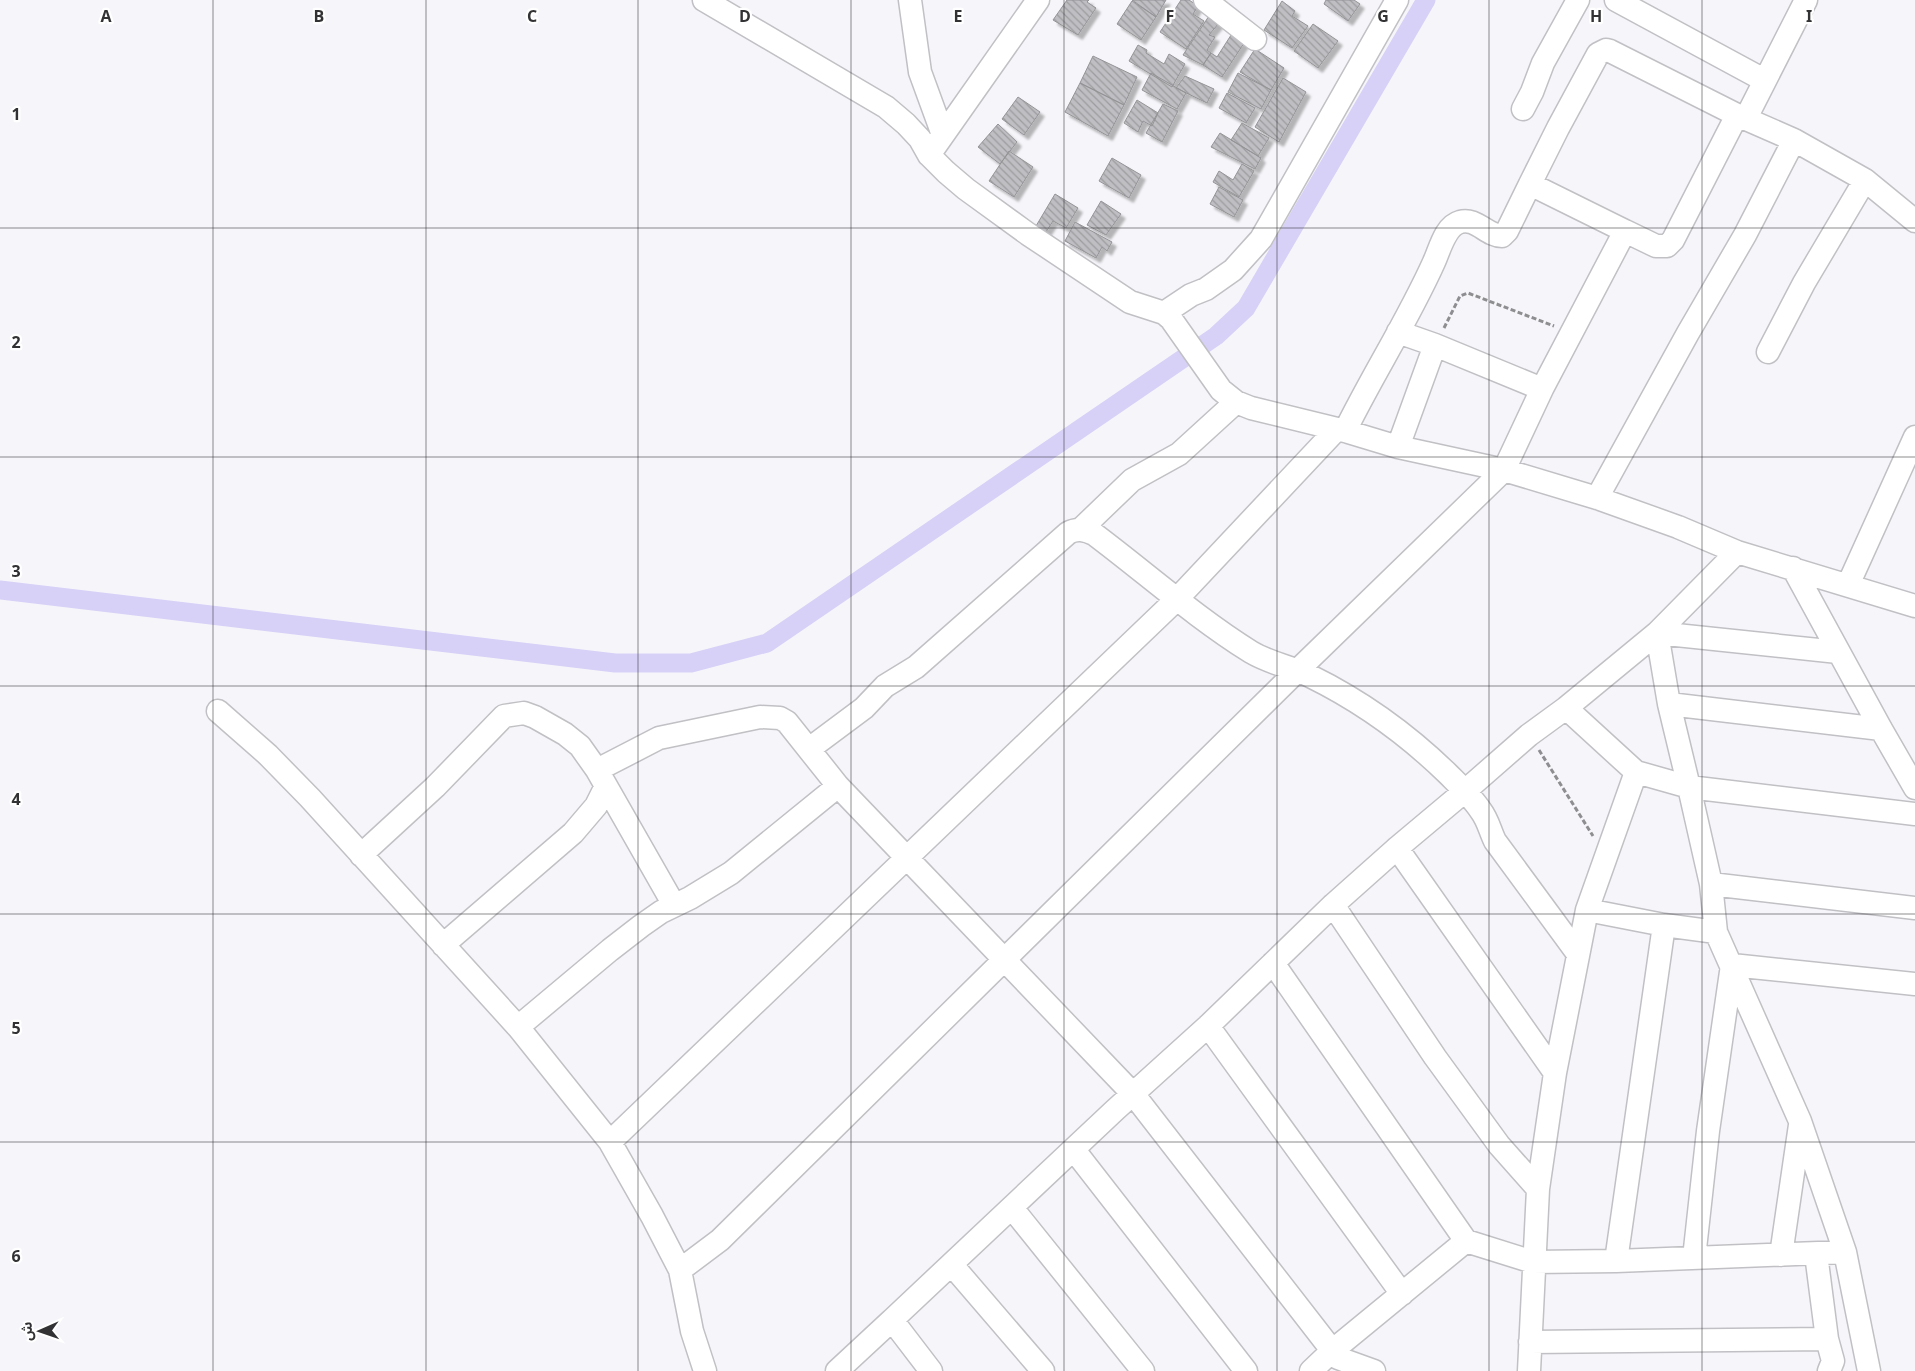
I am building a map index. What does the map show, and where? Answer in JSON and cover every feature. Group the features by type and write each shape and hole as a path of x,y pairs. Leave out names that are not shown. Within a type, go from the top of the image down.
{"street":[{"path":"704,0 886,107 920,139 929,155 966,189 1028,234 1130,302 1167,316 1221,390 1236,402 1251,408 1398,447 1504,470 1597,498 1678,527 1737,552 1848,584 1915,606"},
{"path":"910,0 920,72 943,135"},
{"path":"929,155 1038,0"},
{"path":"1206,0 1255,39"},
{"path":"1167,316 1191,295 1206,289 1228,274 1261,239 1397,0"},
{"path":"1523,109 1535,84 1542,63 1578,0"},
{"path":"1616,0 1764,80"},
{"path":"1530,184 1656,246 1667,246 1673,240 1764,80 1806,0"},
{"path":"610,1142 1177,598 1341,431 1426,281 1450,227 1459,222 1467,221 1497,236 1502,236 1507,231 1588,72 1596,57 1602,51 1610,51 1794,140 1865,180 1915,221"},
{"path":"1597,498 1688,333 1746,235 1794,140"},
{"path":"1768,352 1804,283 1865,180"},
{"path":"680,1270 720,1240 1298,670 1504,470 1571,332 1625,231"},
{"path":"1398,332 1435,345 1542,390"},
{"path":"1398,447 1435,345"},
{"path":"809,750 864,708 885,686 916,667 1068,533 1080,530 1132,480 1179,454 1236,402"},
{"path":"1848,584 1915,437"},
{"path":"1080,530 1094,534 1211,625 1258,656 1275,664 1298,670 1343,692 1424,750 1465,791 1488,822 1495,841 1578,954"},
{"path":"837,1371 1115,1110 1134,1095 1208,1026 1333,905 1529,735 1566,708 1657,632 1737,552"},
{"path":"1792,568 1880,729 1915,788"},
{"path":"1657,632 1838,652"},
{"path":"1657,632 1669,704 1711,884 1716,932 1800,1121 1844,1252 1867,1366 1831,1366 1816,1254"},
{"path":"1669,704 1880,729"},
{"path":"1566,708 1636,772 1689,787 1915,814"},
{"path":"218,711 268,755 310,798 518,1027 610,1142 680,1270 692,1331 705,1371"},
{"path":"361,855 435,787 504,716 524,713 535,716 565,734 580,746 602,778 674,905"},
{"path":"443,945 573,833 596,806 602,778 651,741 760,717 780,718 787,722 838,786 1134,1095 1339,1360 1374,1371"},
{"path":"1529,1371 1538,1189 1555,1073 1587,910 1636,772"},
{"path":"518,1027 610,950 661,912 690,898 731,873 838,786"},
{"path":"1397,848 1555,1073"},
{"path":"1711,884 1915,908"},
{"path":"1333,905 1430,1050 1499,1145 1538,1189"},
{"path":"1587,910 1664,925 1716,932"},
{"path":"1616,1261 1664,925"},
{"path":"1273,963 1466,1241 1533,1262 1616,1261 1844,1252"},
{"path":"1732,965 1915,984"},
{"path":"1694,1258 1708,1131 1732,965"},
{"path":"1208,1026 1402,1294"},
{"path":"1781,1255 1800,1121"},
{"path":"1074,1150 1246,1371"},
{"path":"1012,1208 1143,1371"},
{"path":"1311,1371 1339,1360 1402,1294 1466,1241"},
{"path":"952,1265 1042,1371"},
{"path":"892,1320 931,1371"},
{"path":"1530,1342 1827,1339"}],"path":[{"path":"1435,345 1460,296 1468,293 1571,332"},
{"path":"1529,735 1606,855"}],"building":[{"path":"1067,0 1089,0 1087,2 1096,8 1078,35 1053,20"},
{"path":"1132,0 1166,0 1156,17"},
{"path":"1181,0 1189,0 1198,6 1193,14 1204,21 1186,49 1160,32"},
{"path":"1326,0 1354,0 1360,4 1348,21 1324,4"},
{"path":"1132,1 1156,17 1141,40 1117,24"},
{"path":"1282,1 1295,11 1292,16 1308,26 1292,48 1264,30"},
{"path":"1209,16 1219,23 1209,35 1215,37 1207,50 1211,53 1203,65 1183,55"},
{"path":"1313,24 1338,41 1318,68 1294,51"},
{"path":"1233,32 1246,40 1222,77 1203,65 1211,53 1217,57"},
{"path":"1138,45 1147,50 1146,53 1164,64 1169,54 1185,64 1172,87 1129,61"},
{"path":"1255,49 1284,68 1271,90 1240,72"},
{"path":"1093,56 1137,77 1124,105 1080,83"},
{"path":"1151,73 1186,93 1177,109 1142,90"},
{"path":"1238,73 1271,90 1261,109 1228,92"},
{"path":"1185,76 1214,89 1207,103 1176,88"},
{"path":"1283,78 1306,92 1279,142 1255,127"},
{"path":"1080,83 1124,105 1108,136 1065,112"},
{"path":"1227,93 1255,108 1246,123 1219,108"},
{"path":"1018,97 1040,112 1024,135 1002,119"},
{"path":"1137,100 1158,113 1152,126 1143,121 1138,132 1124,123"},
{"path":"1163,104 1178,111 1162,142 1146,133"},
{"path":"1242,123 1269,138 1258,156 1231,140"},
{"path":"998,124 1017,142 1000,164 978,147"},
{"path":"1220,133 1261,158 1255,169 1211,147"},
{"path":"1009,151 1033,167 1014,197 989,181"},
{"path":"1112,158 1141,175 1129,198 1099,181"},
{"path":"1242,164 1254,171 1239,197 1213,182 1219,171 1233,180"},
{"path":"1219,187 1243,200 1234,217 1210,204"},
{"path":"1055,194 1078,208 1066,228 1053,221 1046,232 1036,226"},
{"path":"1101,201 1121,214 1106,235 1087,225"},
{"path":"1075,222 1112,242 1107,251 1102,247 1096,258 1065,241"}],"waterway":[{"path":"0,590 615,663 691,663 767,643 1216,336 1246,308 1426,0"}]}
